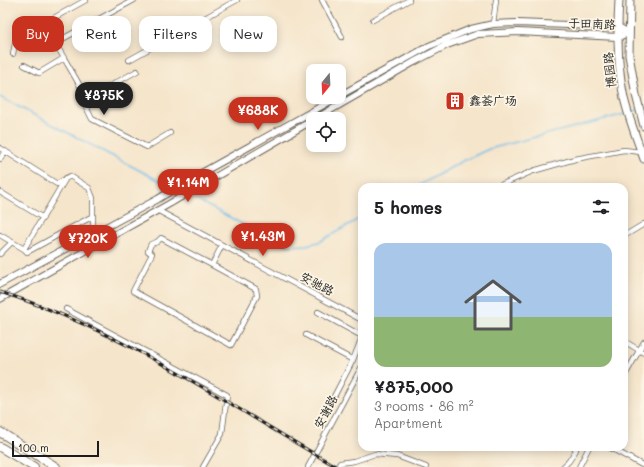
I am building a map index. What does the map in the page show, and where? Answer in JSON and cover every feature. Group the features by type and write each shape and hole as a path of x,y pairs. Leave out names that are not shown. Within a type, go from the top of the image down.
{"highway":[{"path":"0,432 56,467"},
{"path":"0,447 34,467"}],"main road":[{"name":"博园路","path":"619,0 619,65 624,99 644,159"},
{"name":"博园路","path":"630,0 629,55 636,95 644,126"}],"street":[{"path":"13,54 16,39 86,0"},
{"path":"87,98 55,43 134,0"},
{"path":"129,60 237,0"},
{"path":"322,0 342,37"},
{"path":"373,20 408,0"},
{"path":"494,24 496,0"},
{"name":"于田南路","path":"346,93 429,46 450,36 471,29 494,24 517,23 618,27 629,33"},
{"name":"于田南路","path":"328,112 414,62 447,45 478,34 518,32 618,37 629,33"},
{"path":"24,65 39,72 64,58"},
{"path":"136,71 83,101 92,119 147,147 170,133"},
{"path":"372,78 376,84"},
{"name":"于田南路","path":"0,284 158,199 187,181 325,104"},
{"name":"于田南路","path":"0,299 306,125"},
{"path":"0,148 57,184 70,176 89,188 92,198 93,233"},
{"path":"505,183 533,171 576,159 624,150 641,152"},
{"path":"0,159 5,151"},
{"path":"24,249 66,178"},
{"path":"0,192 43,218"},
{"name":"安驰路","path":"157,210 358,318"},
{"path":"0,235 27,252 93,216"},
{"path":"628,234 644,224"},
{"path":"161,238 212,265 256,289 257,296 231,345 133,291 152,254 148,251 151,244 157,242 161,238"},
{"path":"0,254 12,242"},
{"path":"212,265 222,245"},
{"path":"66,308 227,395 222,434 203,467"},
{"path":"318,312 358,334"},
{"path":"306,336 353,360"},
{"path":"628,369 644,342"},
{"path":"628,344 644,353"},
{"path":"328,408 353,360 358,347"},
{"name":"安谢路","path":"308,467 358,379"},
{"path":"563,467 569,462 575,451"},
{"path":"579,467 587,451"},
{"path":"616,451 644,466"},
{"path":"338,467 340,463 354,461 375,454 397,456 426,467"}],"waterway":[{"path":"0,97 173,188"},
{"path":"630,112 638,110"},
{"path":"423,183 463,161 489,149 625,114"},
{"path":"176,189 183,193"},
{"path":"189,196 273,240 290,246 319,242 358,219"}],"railway":[{"path":"0,292 45,308 131,347 173,370 337,467"}],"place":[{"name":"鑫荟广场","path":"455,101"}]}
